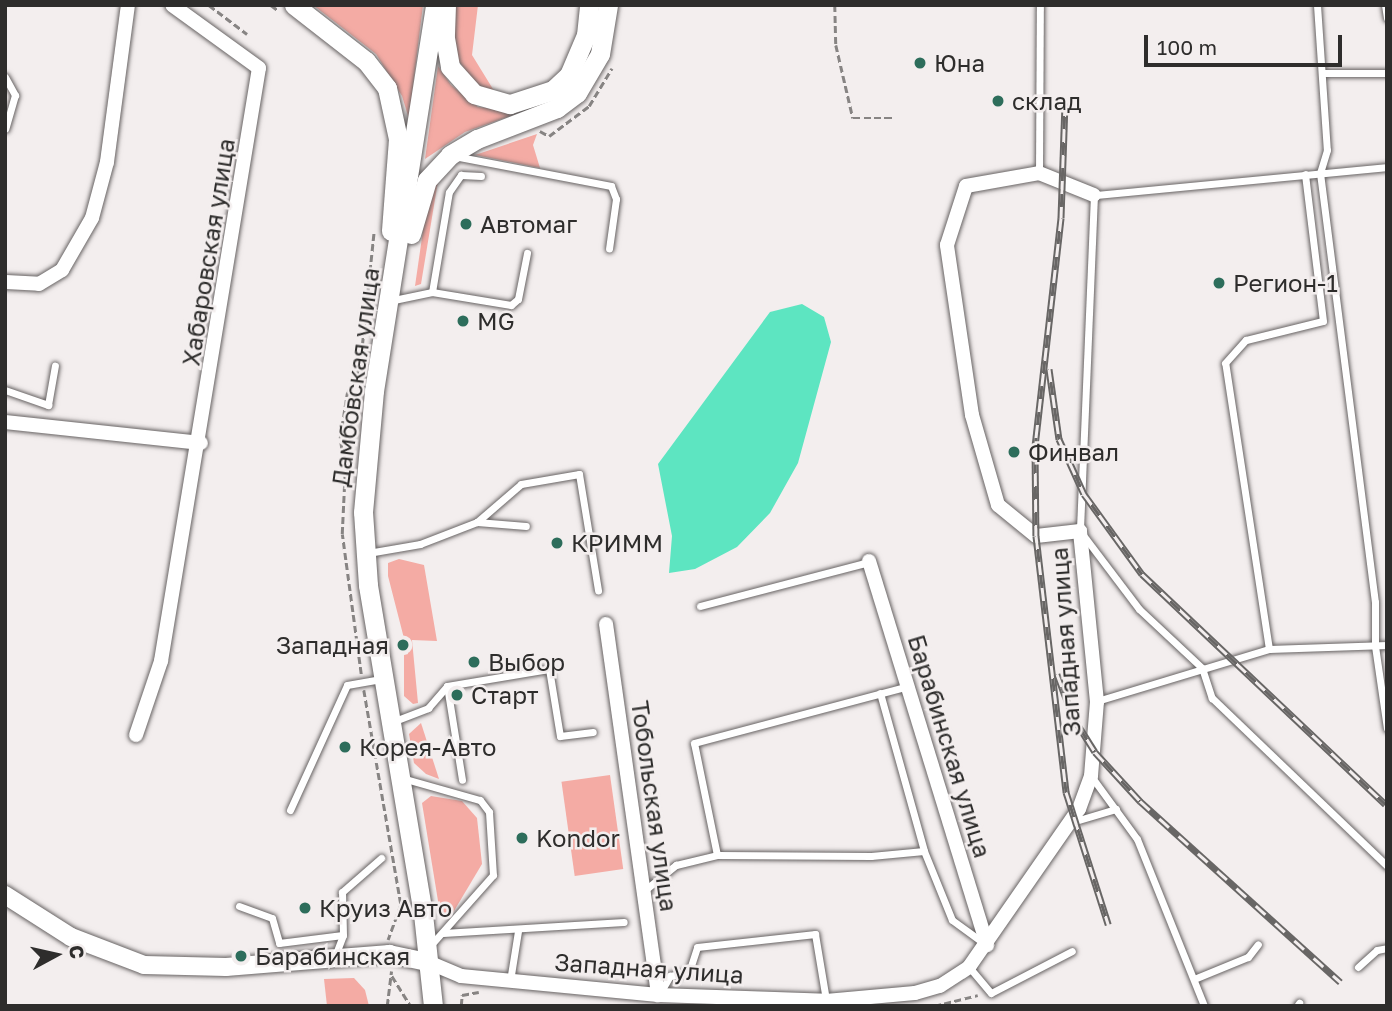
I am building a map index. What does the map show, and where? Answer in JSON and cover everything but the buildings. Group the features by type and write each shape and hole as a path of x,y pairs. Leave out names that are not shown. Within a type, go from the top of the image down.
{"main road":[{"name":"Дамбовская улица","path":"433,1006 428,956 364,553 363,474 435,5"},
{"path":"446,5 445,38 450,67 474,94 510,104 553,90 569,75 580,57 589,5"},
{"path":"394,271 411,236 427,180 450,155 477,139 557,108 577,93 600,54 608,5"},
{"path":"288,9 366,61 387,88 398,139 390,221 394,271"}],"street":[{"path":"6,282 39,284 62,270 92,218 107,162 128,5"},
{"name":"Хабаровская улица","path":"136,735 161,661 201,443 260,68 172,5"},
{"path":"1040,173 1094,195"},
{"name":"Западная улица","path":"428,956 461,976 659,995 873,1002 940,986 969,967 987,945 1072,822 1091,776 1097,702 1080,531 1036,536 998,505 972,415 947,245 966,186 1040,173"},
{"path":"5,422 201,443"},
{"name":"Барабинская улица","path":"869,561 987,945"},
{"name":"Тобольская улица","path":"606,624 659,995"},
{"path":"5,895 90,947 132,962 173,968 389,954 428,956"}],"lane":[{"path":"1040,5 1040,173"},
{"path":"1317,5 1327,150 1320,173 1376,602 1376,646 1387,727"},
{"path":"1385,5 1387,18"},
{"path":"1322,73 1387,73"},
{"path":"5,77 15,95 5,129"},
{"path":"450,155 611,186 616,199 609,250"},
{"path":"1387,167 1094,195 1080,531 1139,609 1202,668 1212,698 1387,866"},
{"path":"1269,649 1226,363 1246,340 1323,321 1305,174"},
{"path":"432,292 449,192 461,175 481,176"},
{"path":"389,301 415,299 432,292 511,305 518,299 527,253"},
{"path":"5,390 48,404 55,366"},
{"path":"364,553 420,544 477,522 521,484 579,474 598,590"},
{"path":"477,522 526,526"},
{"path":"700,606 869,561"},
{"path":"1097,702 1269,649 1387,645"},
{"path":"391,722 428,708 447,687 549,669 560,736 593,732"},
{"path":"290,810 347,685 383,679"},
{"path":"717,855 694,743 909,686"},
{"path":"447,687 462,780"},
{"path":"880,693 924,851 953,920 987,945"},
{"path":"1091,776 1137,839 1205,1006"},
{"path":"400,777 480,800 489,812 492,875 443,933 428,956"},
{"path":"1072,822 1116,809"},
{"path":"644,891 676,865 717,855 871,856 924,851"},
{"path":"334,958 343,935 342,892 381,858"},
{"path":"239,906 272,918 279,943 343,935"},
{"path":"443,933 518,931 624,922"},
{"path":"510,981 518,931"},
{"path":"659,995 670,976 689,972 697,947 815,934 826,1001"},
{"path":"1194,979 1248,957 1258,944"},
{"path":"1358,967 1377,950 1387,948"},
{"path":"969,967 991,993 1072,951"}],"path":[{"path":"209,5 247,34"},
{"path":"271,5 288,9"},
{"path":"835,5 836,45 852,118 893,118"},
{"path":"363,682 401,905 388,938 389,954"},
{"path":"387,1006 392,976 411,1006"},
{"path":"934,1006 991,993"}],"shaded area":[{"path":"313,5 423,5 409,119 402,96 376,54"},
{"path":"453,5 478,5 472,55 496,94 478,87 455,56"},
{"path":"438,66 451,85 478,107 521,112 465,132 425,159"},
{"path":"537,134 533,145 540,168 475,155"},
{"path":"438,181 421,284 415,286 428,196"},
{"path":"802,304 824,317 831,342 798,463 770,513 737,547 695,569 669,573 672,536 658,464 770,312"},
{"path":"399,559 424,565 437,641 412,640 418,703 413,704 404,696 404,655 408,654 388,576 388,563"},
{"path":"421,723 439,779 426,774 414,763 409,734"},
{"path":"610,775 623,869 575,876 561,782"},
{"path":"431,796 462,801 477,818 482,864 451,916 440,913 422,803"},
{"path":"354,978 365,990 369,1006 327,1006 324,979"}],"railway":[{"path":"1065,103 1061,218 1035,447 1036,536 1066,792 1108,924"},
{"path":"1049,369 1059,439 1084,494 1142,574 1385,804"},
{"path":"1057,674 1073,717 1095,752 1140,801 1340,982"}],"place":[{"name":"Юна","path":"920,63"},
{"name":"склад","path":"998,101"},
{"name":"Автомаг","path":"466,224"},
{"name":"Регион-1","path":"1219,283"},
{"name":"MG","path":"463,321"},
{"name":"Финвал","path":"1014,452"},
{"name":"КРИММ","path":"557,543"},
{"name":"Западная","path":"403,645"},
{"name":"Выбор","path":"474,662"},
{"name":"Старт","path":"457,695"},
{"name":"Корея-Авто","path":"345,747"},
{"name":"Kondor","path":"522,838"},
{"name":"Круиз Авто","path":"305,908"},
{"name":"Барабинская","path":"241,956"}]}
